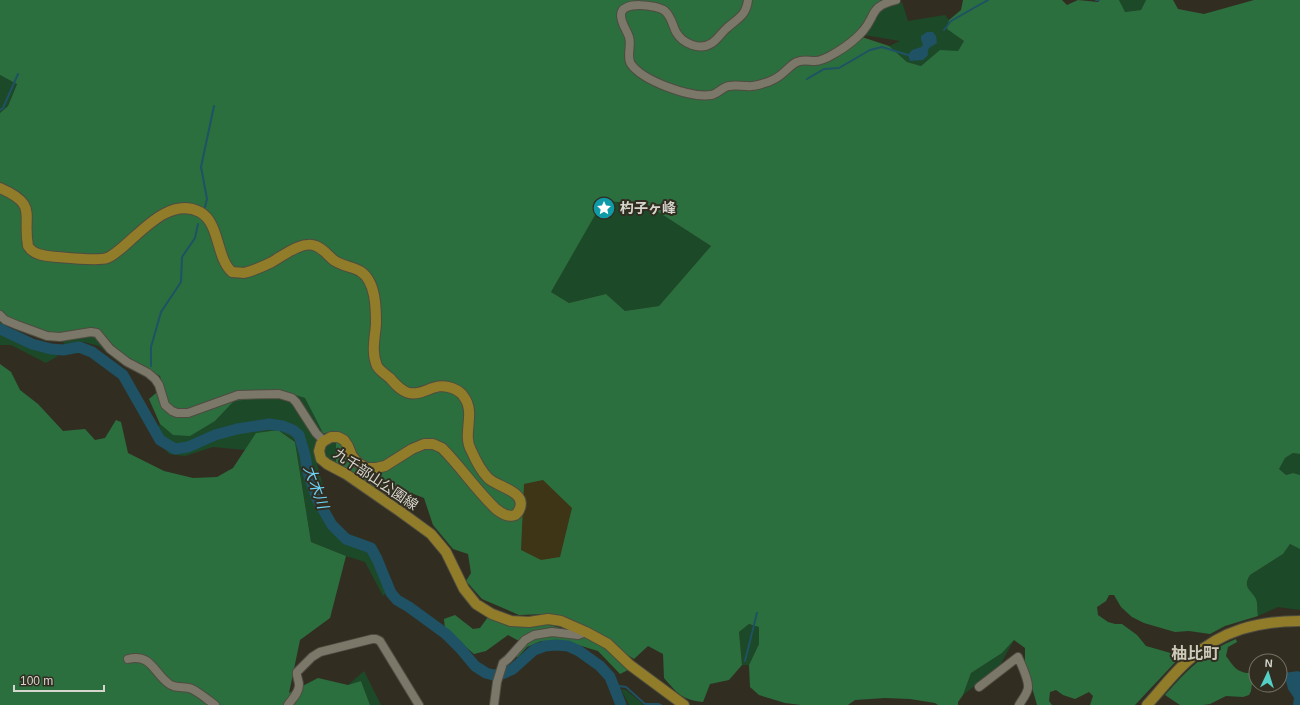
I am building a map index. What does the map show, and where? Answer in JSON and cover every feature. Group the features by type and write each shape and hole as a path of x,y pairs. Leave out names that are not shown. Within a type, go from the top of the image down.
{"main road":[{"name":"九千部山公園線","path":"0,188 18,198 23,203 27,213 28,246 34,253 66,258 107,258 123,248 153,221 174,209 185,208 200,212 211,224 226,267 232,272 244,273 270,263 296,248 308,244 317,246 335,261 360,271 367,278 374,291 376,323 373,348 377,366 401,390 409,393 417,393 438,386 447,386 457,390 468,404 470,414 468,443 470,449 487,478 516,494 521,501 521,506 519,512 516,514 512,516 504,515 490,503 442,448 433,444 424,444 412,449 384,466 367,468 358,463 352,456 344,440 338,437 331,437 321,444 319,451 321,458 327,464 346,474 431,534 446,552 464,589 476,604 492,614 511,621 529,622 548,619 561,621 586,632 608,644 630,665 684,705"},
{"path":"1147,705 1190,658 1212,641 1245,627 1272,622 1300,621"}],"street":[{"path":"748,0 746,11 741,17 713,42 705,46 698,46 684,42 665,10 646,5 625,6 622,9 621,19 630,38 631,64 640,73 679,92 711,95 718,93 726,86 755,86 782,75 798,61 824,60 836,53 853,42 864,30 874,10 878,6 896,0"},
{"path":"0,315 5,320 47,336 60,337 91,332 97,333 110,349 127,362 148,373 155,379 160,385 165,405 177,413 188,414 238,396 280,394 292,398 316,433 324,441"},
{"path":"494,705 497,682 501,667 525,640 534,636 552,632 578,635 586,632"},
{"path":"288,705 297,693 299,685 296,676 297,672 312,657 320,652 376,639 380,641 419,705"},
{"path":"979,687 1018,657 1022,665 1028,687 1019,705"},
{"path":"128,659 135,658 145,660 153,666 167,683 172,686 190,688 215,705"}],"green space":[{"path":"0,0 886,0 874,5 861,27 862,37 889,46 907,62 921,66 940,50 958,51 964,41 947,29 949,20 961,10 963,0 1062,0 1067,5 1078,0 1098,2 1100,0 1119,0 1125,12 1141,10 1146,0 1173,0 1178,9 1204,14 1254,0 1300,0 1300,454 1293,453 1285,458 1279,469 1286,475 1293,473 1300,475 1300,549 1290,544 1283,554 1250,575 1247,586 1256,599 1258,616 1225,626 1210,634 1189,631 1175,632 1144,623 1132,617 1121,607 1114,595 1109,595 1106,601 1097,607 1098,615 1108,622 1122,624 1137,635 1146,646 1181,656 1135,705 1090,705 1093,696 1089,692 1075,699 1063,695 1056,690 1050,692 1049,701 1052,705 1037,705 1025,663 1025,648 1014,640 1002,653 971,673 958,705 938,705 935,703 910,699 885,698 855,700 848,705 801,705 785,703 759,695 750,687 749,665 759,644 759,627 749,624 739,632 742,665 729,680 710,684 703,702 690,700 680,695 664,678 663,654 648,646 634,659 571,619 546,614 519,615 482,599 466,581 471,573 468,554 453,549 433,525 424,498 411,493 383,493 336,463 336,434 323,433 305,398 295,395 234,401 215,421 190,436 173,435 160,424 149,399 163,387 160,376 132,361 111,346 101,332 60,335 47,334 7,319 0,311 0,113 8,106 17,84 0,75","holes":["603,201 646,204 711,246 659,306 625,311 606,294 569,303 551,292"]},
{"path":"1119,0 1146,0 1141,10 1124,12"},
{"path":"902,2 908,21 945,15 949,20 948,29 964,41 958,51 940,51 921,66 907,62 889,46 900,41 864,35 879,9"},
{"path":"0,75 17,83 8,106 0,113"},
{"path":"602,201 646,204 711,246 659,306 625,311 606,294 569,303 551,292"},
{"path":"0,311 7,319 5,336 58,356 46,363 11,345 0,345"},
{"path":"90,328 132,361 117,361 99,346 84,342 64,344 60,335"},
{"path":"0,364 11,372 20,390 38,404 63,431 85,429 95,440 105,438 116,420 121,422 128,453 164,471 193,478 217,477 233,468 256,433 278,430 295,442 311,542 346,556 330,618 300,640 289,693 318,678 348,685 361,681 370,705 0,705"},
{"path":"295,395 305,398 323,432 336,434 336,463 316,460 323,486 312,491 327,526 341,540 370,552 389,590 383,596 365,562 311,542 295,441 278,430 257,433 245,450 213,447 185,456 169,454 152,434 160,424 173,435 215,421 234,401"},
{"path":"1293,453 1300,454 1300,475 1293,473 1286,475 1279,469 1285,458"},
{"path":"1290,544 1300,549 1300,610 1278,607 1258,616 1257,601 1247,586 1248,579 1250,575 1283,554"},
{"path":"455,615 473,629 480,628 488,617 509,626 545,624 577,632 606,649 628,670 620,674 598,651 565,641 541,641 527,647 518,657 516,657 519,641 508,635 486,651 474,654 445,629 444,619"},
{"path":"749,624 759,627 759,644 749,665 742,665 739,632"},
{"path":"1236,639 1237,642 1228,647 1226,656 1238,670 1248,673 1249,695 1243,697 1226,696 1210,704 1180,705 1165,695 1197,662 1225,644"},
{"path":"1014,640 999,667 963,695 971,673 1002,653"},
{"path":"364,671 381,705 370,705 361,681 348,685"},
{"path":"621,689 626,690 644,705 629,705"}],"sand":[{"path":"543,480 572,508 560,557 541,560 521,550 524,484"}],"water":[{"path":"927,32 933,32 936,36 937,43 931,46 928,55 923,60 910,61 908,55 912,50 923,45 921,36"},
{"path":"1288,672 1300,672 1300,705 1293,705 1294,698 1288,689"}],"waterway":[{"path":"944,30 951,21 988,0"},
{"path":"807,79 824,69 839,68 870,50 882,47 908,55"},
{"path":"0,110 3,108 18,74"},
{"path":"205,207 207,199 201,167 214,106"},
{"path":"151,366 151,347 161,312 181,282 182,257 195,238 198,224"},
{"name":"大木川","path":"0,329 32,344 51,349 63,350 79,347 92,352 123,375 160,440 175,449 188,447 215,435 237,429 269,424 283,426 293,430 299,435 305,455 308,473 317,499 332,525 346,539 371,548 391,593 397,600 446,634 475,666 486,673 493,675 502,674 513,669 534,650 545,646 568,646 579,651 600,666 610,677 621,705"},
{"path":"745,661 757,613"},
{"path":"610,677 619,686 626,687 645,704 661,705"}],"place":[{"name":"杓子ヶ峰","path":"604,208"}],"district":[{"name":"柚比町","path":"1195,653"}]}
